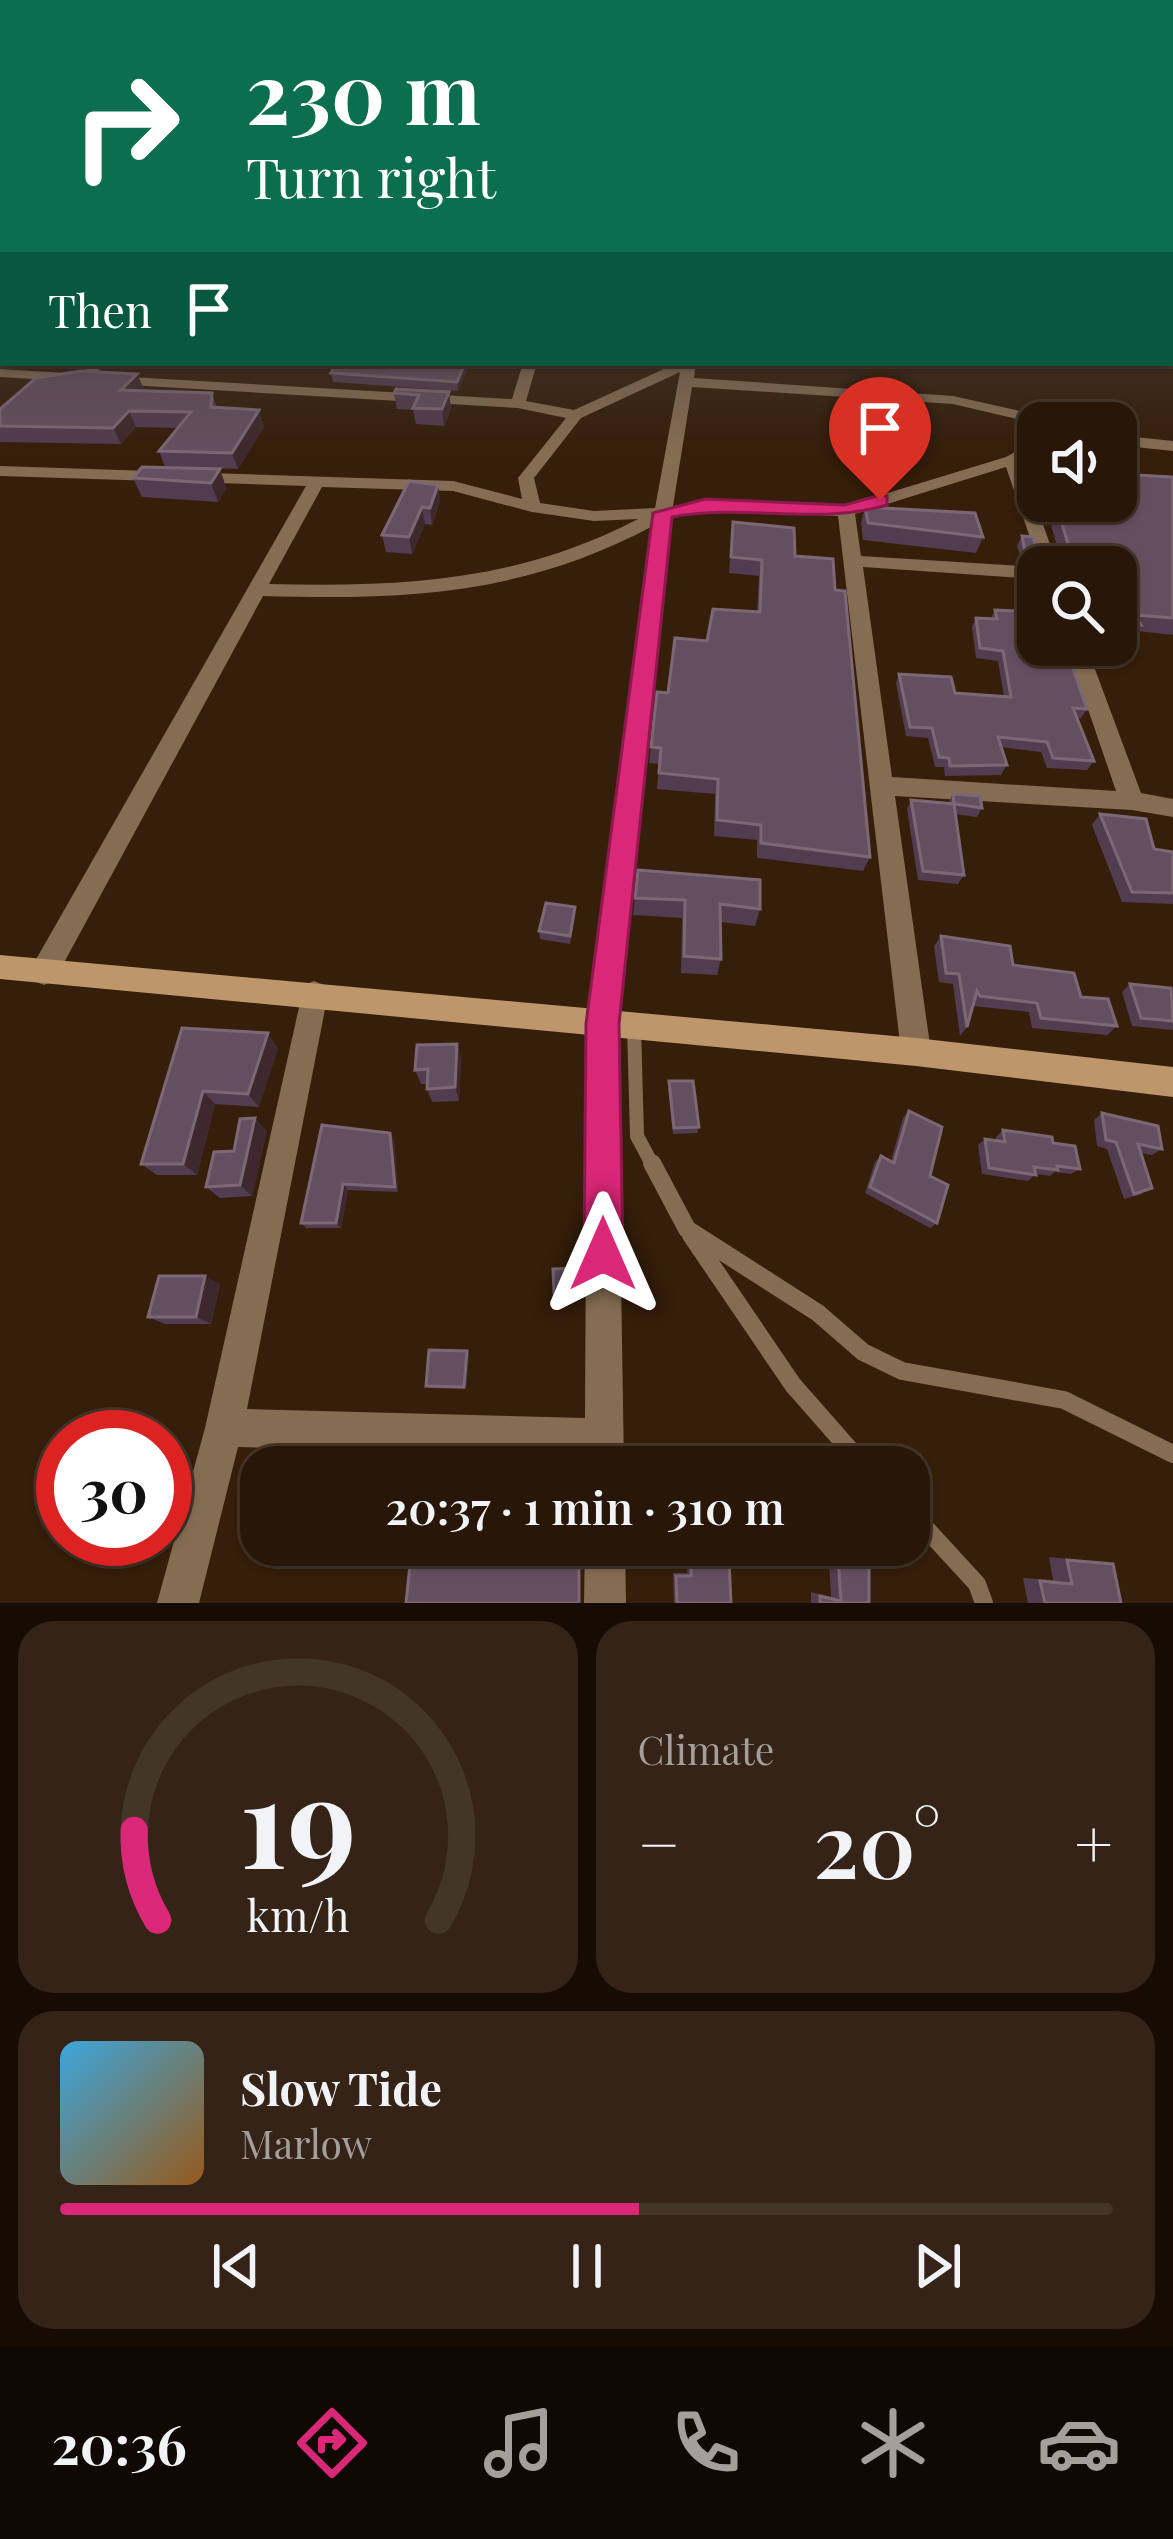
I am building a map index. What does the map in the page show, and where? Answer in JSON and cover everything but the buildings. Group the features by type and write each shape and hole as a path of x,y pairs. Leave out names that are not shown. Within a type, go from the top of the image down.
{"main road":[{"path":"0,967 916,1052 1173,1082"}],"street":[{"path":"85,378 97,366"},
{"path":"518,404 529,366"},
{"path":"532,507 526,478 576,415 682,366"},
{"path":"604,1446 618,1025 663,513 688,366"},
{"path":"0,373 518,404 576,415"},
{"path":"685,382 952,400 1017,415"},
{"path":"1137,442 1173,446"},
{"path":"0,470 453,486 532,507 594,516 663,513 705,505 846,511 1017,457"},
{"path":"1012,460 1041,546"},
{"path":"44,972 315,484"},
{"path":"846,511 916,1052"},
{"path":"256,590 431,590 495,579 574,557 663,513"},
{"path":"854,562 1017,572"},
{"path":"1084,666 1132,801"},
{"path":"885,786 1132,801 1173,808"},
{"path":"178,1603 224,1428 314,994"},
{"path":"224,1428 509,1446"},
{"path":"605,1566 605,1603"}],"lane":[{"path":"618,1025 637,1136 687,1229 740,1311 843,1446"},
{"path":"687,1229 818,1313 863,1352 902,1371 1064,1400 1173,1454"},
{"path":"930,1533 977,1584 984,1603"}],"route":[{"path":"603,1254 602,1024 663,513 705,505 846,511 880,500"}]}
